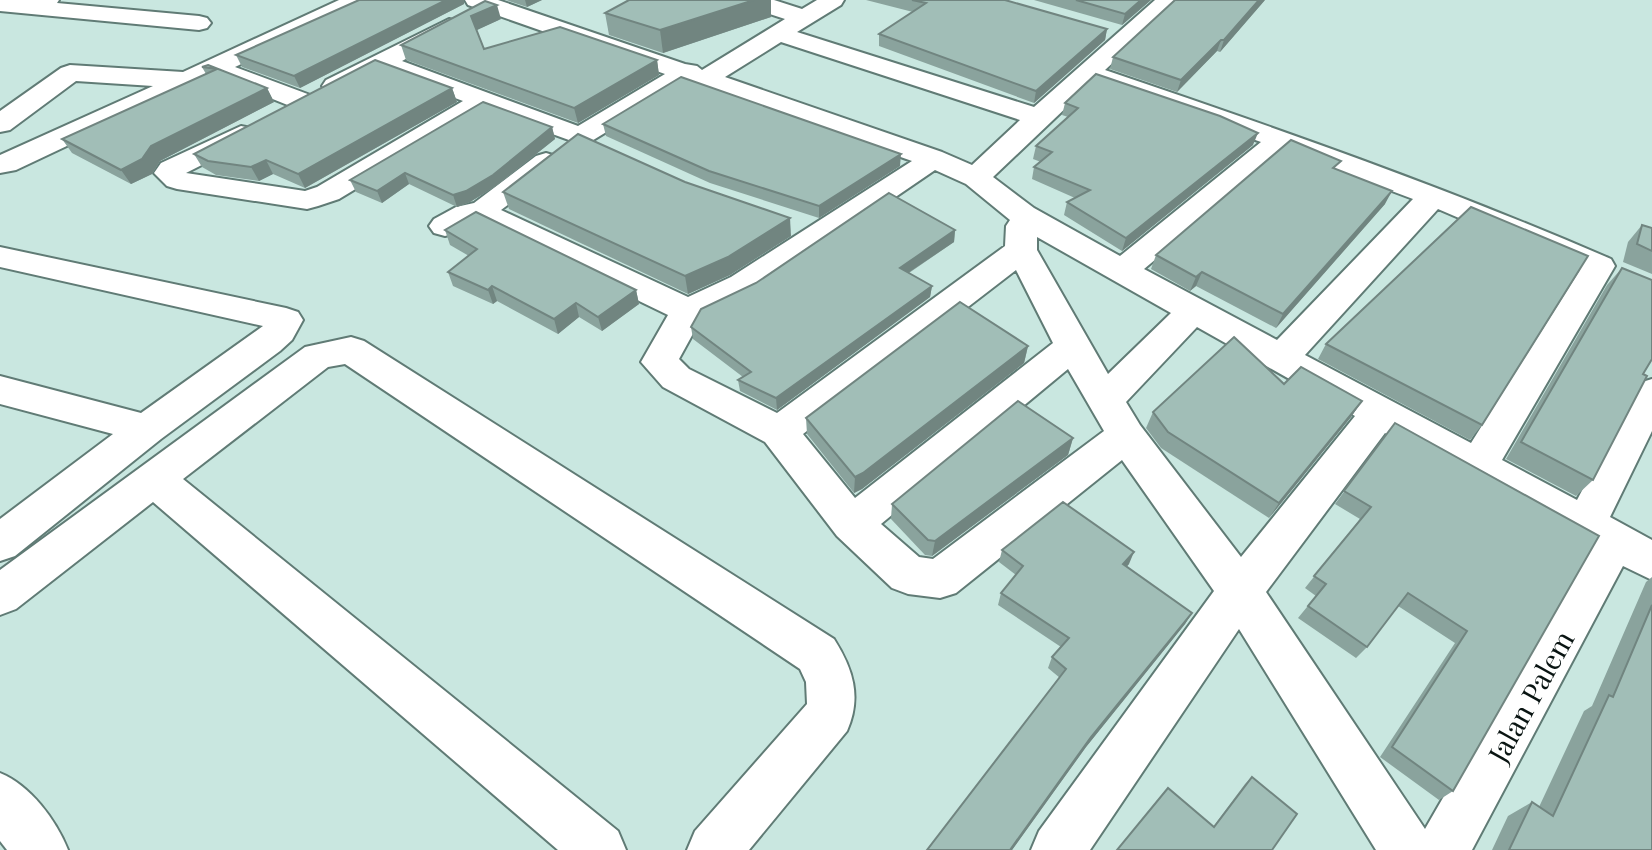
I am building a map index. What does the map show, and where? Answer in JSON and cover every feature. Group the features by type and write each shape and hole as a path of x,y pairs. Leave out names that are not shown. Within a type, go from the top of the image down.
{"street":[{"path":"0,164 6,164 190,80 358,0"},
{"path":"750,0 804,17"},
{"path":"445,226 467,214 484,210 580,136 777,33 833,0"},
{"path":"976,178 1038,117 1169,0"},
{"path":"484,100 328,193 307,200 177,180 169,173 171,169 382,62 482,2 932,158 976,178 1022,233 1073,346 1126,435 1240,591 1407,850"},
{"path":"0,4 41,4 199,23"},
{"path":"582,37 605,25"},
{"path":"1102,29 1128,37"},
{"path":"777,33 1038,117"},
{"path":"382,62 580,136 608,152"},
{"path":"216,68 304,102"},
{"path":"0,124 70,73 190,80"},
{"path":"1089,73 1282,139 1433,196 1631,281"},
{"path":"1122,271 1282,139"},
{"path":"932,158 919,170 743,285 688,311 659,362 660,366 676,379 779,432 852,524 908,575 940,579 1126,435"},
{"path":"1281,358 1433,196"},
{"path":"484,210 484,214 688,311"},
{"path":"790,223 823,233"},
{"path":"1022,233 1122,271 1617,542"},
{"path":"779,432 1022,233"},
{"path":"0,257 286,320 281,331 267,342 147,429 0,543"},
{"path":"1478,466 1600,266"},
{"path":"1105,400 1194,310"},
{"path":"852,524 1073,346"},
{"path":"0,595 318,356 351,349 817,654 827,671 833,694 830,713 714,850"},
{"path":"0,390 147,429"},
{"name":"Jalan Palem","path":"1443,850 1617,542 1652,393"},
{"path":"1058,850 1240,591 1381,411"},
{"path":"154,479 599,850"},
{"path":"0,799 41,850"}],"building":[{"path":"359,0 446,0 294,76 236,55"},
{"path":"629,0 754,0 660,30 605,13"},
{"path":"912,0 1005,0 1107,29 1036,91 879,34 926,3"},
{"path":"1076,0 1141,0 1125,14"},
{"path":"1175,0 1259,0 1224,40 1181,80 1113,57"},
{"path":"485,1 497,5 471,16 484,49 560,27 657,60 574,108 401,45"},
{"path":"375,60 452,88 298,174 266,160 251,167 208,161 194,154"},
{"path":"208,65 267,88 151,146 142,159 121,170 62,139 217,69 202,67"},
{"path":"1096,74 1220,116 1258,133 1126,238 1067,202 1090,190 1034,167 1052,152 1036,146 1078,108 1065,103"},
{"path":"681,77 901,154 819,206 709,171 603,124"},
{"path":"483,102 552,127 493,175 466,191 453,195 405,173 377,191 350,180"},
{"path":"578,134 685,182 790,218 728,257 685,276 503,192"},
{"path":"1291,140 1341,161 1333,168 1392,191 1283,314 1202,272 1196,277 1156,255"},
{"path":"889,193 955,230 900,268 932,286 776,398 738,380 751,372 691,327 701,309 756,283"},
{"path":"1471,207 1588,256 1482,425 1326,344"},
{"path":"476,212 636,290 598,317 576,303 554,319 492,286 488,290 448,272 477,249 445,230"},
{"path":"1642,225 1652,228 1652,251 1637,244"},
{"path":"1622,268 1652,280 1652,359 1643,374 1647,376 1593,480 1521,442"},
{"path":"960,302 1028,346 855,477 806,418"},
{"path":"1234,337 1284,384 1301,367 1362,401 1279,503 1168,432 1153,412"},
{"path":"1018,401 1073,438 935,541 928,540 892,504"},
{"path":"1395,423 1599,536 1453,791 1392,747 1467,631 1408,593 1367,647 1308,606 1326,584 1314,576 1371,507 1344,491"},
{"path":"1063,502 1134,552 1123,564 1192,613 1091,737 1010,850 927,850 1066,669 1052,657 1069,638 1001,593 1023,566 1002,550"},
{"path":"1652,605 1652,850 1509,850 1532,802 1553,816 1609,695 1613,697"},
{"path":"1252,777 1297,814 1272,850 1117,850 1168,788 1214,827"}]}
